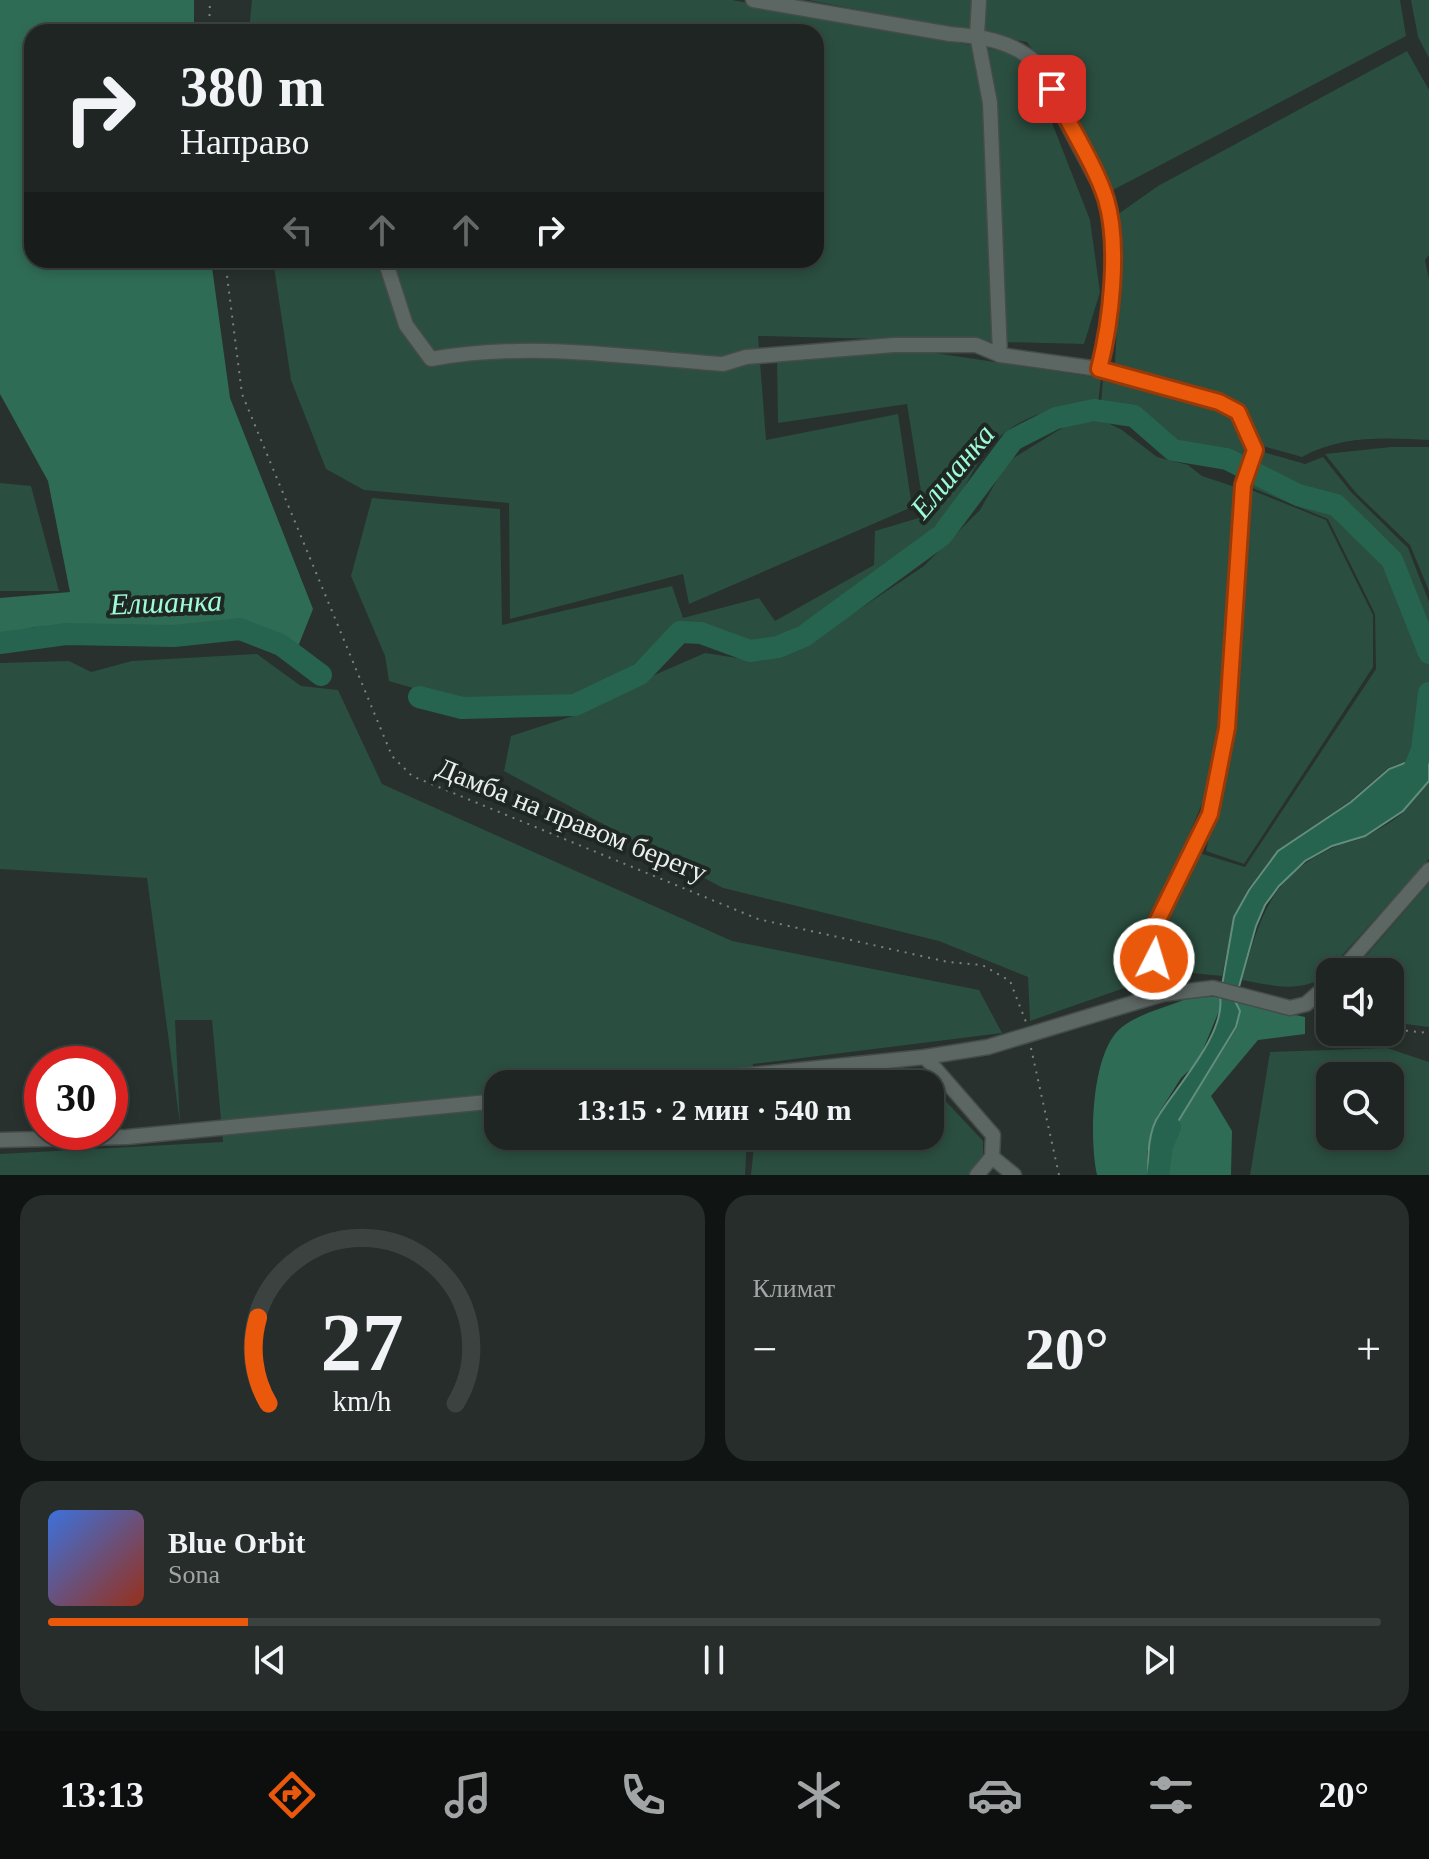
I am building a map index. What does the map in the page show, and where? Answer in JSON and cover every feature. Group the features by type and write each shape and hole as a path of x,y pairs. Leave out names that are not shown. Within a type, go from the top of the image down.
{"street":[{"path":"753,0 950,34 977,35 1019,47 1034,61 1105,195 1110,214 1108,333 1099,369"},
{"path":"979,0 977,35 990,103 1000,355"},
{"path":"388,268 406,325 431,359 510,350 576,349 723,364 746,357 907,345 976,345 1000,355 1099,369 1219,402 1238,412 1255,450 1243,485 1227,728 1210,814 1153,930 1154,959 1163,994"},
{"path":"1352,958 1429,870"},
{"path":"798,1070 925,1057 1029,1036 1163,994 1213,988 1290,1008 1306,1004 1316,995"},
{"path":"925,1057 993,1135 992,1157 977,1175"},
{"path":"0,1140 127,1137 484,1102"},
{"path":"992,1157 1014,1175"}],"path":[{"path":"209,24 210,0"},
{"name":"Дамба на правом берегу","path":"226,268 242,394 341,625 392,756 412,776 758,919 948,962 982,965 1010,981 1020,1001 1029,1036 1059,1175"},
{"path":"1404,1030 1429,1033"}],"shaded area":[{"path":"0,0 194,0 194,24 24,24 24,268 212,268 230,398 313,609 295,654 275,634 219,621 133,630 100,624 34,627 0,636 0,598 70,592 48,481 0,394"},
{"path":"252,0 732,0 1013,53 1033,74 1090,220 1100,292 1084,344 758,336 766,440 898,414 912,507 689,604 683,574 510,619 509,503 364,490 326,469 291,380 274,268 824,268 824,24 250,24"},
{"path":"808,0 1400,0 1406,36 1113,190 1063,93 1027,42"},
{"path":"1411,0 1429,0 1429,58 1418,37"},
{"path":"1407,51 1429,90 1429,255 1425,260 1429,279 1429,440 1348,441 1302,457 1259,445 1251,418 1230,399 1115,363 1118,305 1114,217 1158,186"},
{"path":"872,351 935,353 1101,378 1098,404 1057,408 1030,417 1006,431 988,448 952,507 929,532 858,590 781,635 759,642 742,643 691,627 670,628 632,666 613,679 580,694 556,699 454,700 389,681 385,656 351,576 372,498 500,509 502,625 672,586 683,618 759,598 775,621 874,565 875,531 925,516 907,404 778,423 777,360"},
{"path":"1103,379 1217,405 1235,416 1246,449 1240,464 1225,456 1169,446 1127,410 1101,405"},
{"path":"1102,420 1122,430 1157,457 1188,465 1202,476 1235,487 1224,709 1205,797 1149,928 1150,979 1030,1021 1028,977 939,941 723,888 504,771 511,736 579,714 636,683 705,653 744,659 803,647 924,566 980,510 1007,462 1067,425"},
{"path":"1391,447 1429,447 1429,591 1410,545 1356,493 1325,454"},
{"path":"1260,451 1305,464 1323,457 1351,492 1408,548 1429,602 1429,742 1409,760 1388,768 1350,801 1278,850 1248,889 1234,917 1222,976 1192,973 1180,978 1162,975 1160,929 1196,852 1245,867 1376,669 1375,614 1328,519 1250,487"},
{"path":"0,483 31,486 59,591 0,591"},
{"path":"1249,489 1326,520 1373,615 1373,667 1244,864 1206,851 1235,710"},
{"path":"257,654 301,686 338,690 382,784 732,941 979,990 1002,1033 753,1064 752,1070 484,1070 484,1150 746,1150 745,1175 0,1175 0,1154 128,1150 128,1147 223,1142 212,1020 175,1020 180,1124 147,878 0,869 0,663 69,661 91,672 132,661"},
{"path":"1429,743 1429,781 1403,811 1365,836 1332,846 1305,861 1279,886 1265,905 1235,1001 1240,1011 1236,1027 1163,1146 1158,1175 1148,1175 1149,1144 1155,1121 1216,1027 1234,917 1249,890 1278,851 1351,802 1389,769 1410,761"},
{"path":"1429,782 1429,859 1340,958 1316,958 1316,982 1310,984 1291,987 1242,980 1254,939 1269,904 1292,874 1328,850 1364,837 1393,820"},
{"path":"1429,883 1429,1027 1404,1024 1404,958 1364,958"},
{"path":"1191,997 1219,997 1221,1006 1198,1062 1181,1078 1157,1116 1147,1152 1147,1175 1097,1175 1093,1140 1095,1096 1098,1075 1112,1039 1122,1027 1137,1018"},
{"path":"1235,1002 1305,1017 1305,1034 1258,1040 1211,1096 1232,1131 1231,1175 1159,1175 1163,1146 1237,1028 1240,1011"},
{"path":"1387,1048 1429,1062 1429,1175 1250,1175 1270,1052"},
{"path":"944,1099 983,1141 983,1161 971,1175 751,1175 754,1150 944,1150"}],"waterway":[{"name":"Елшанка","path":"419,697 462,708 575,705 640,674 680,632 701,633 750,651 778,647 804,636 942,535 1013,440 1056,418 1094,410 1134,416 1173,450 1227,459 1298,495 1336,505 1392,560 1429,653"},
{"name":"Елшанка","path":"0,643 66,634 174,636 240,629 281,645 321,675"},
{"name":"Елшанка","path":"1411,777 1422,750 1429,693"},
{"name":"Елшанка","path":"1158,1175 1162,1146 1170,1127"}],"route":[{"path":"1052,89 1105,195 1110,214 1108,333 1099,369 1219,402 1238,412 1255,450 1243,485 1231,694 1210,814 1153,930 1154,959"}]}
